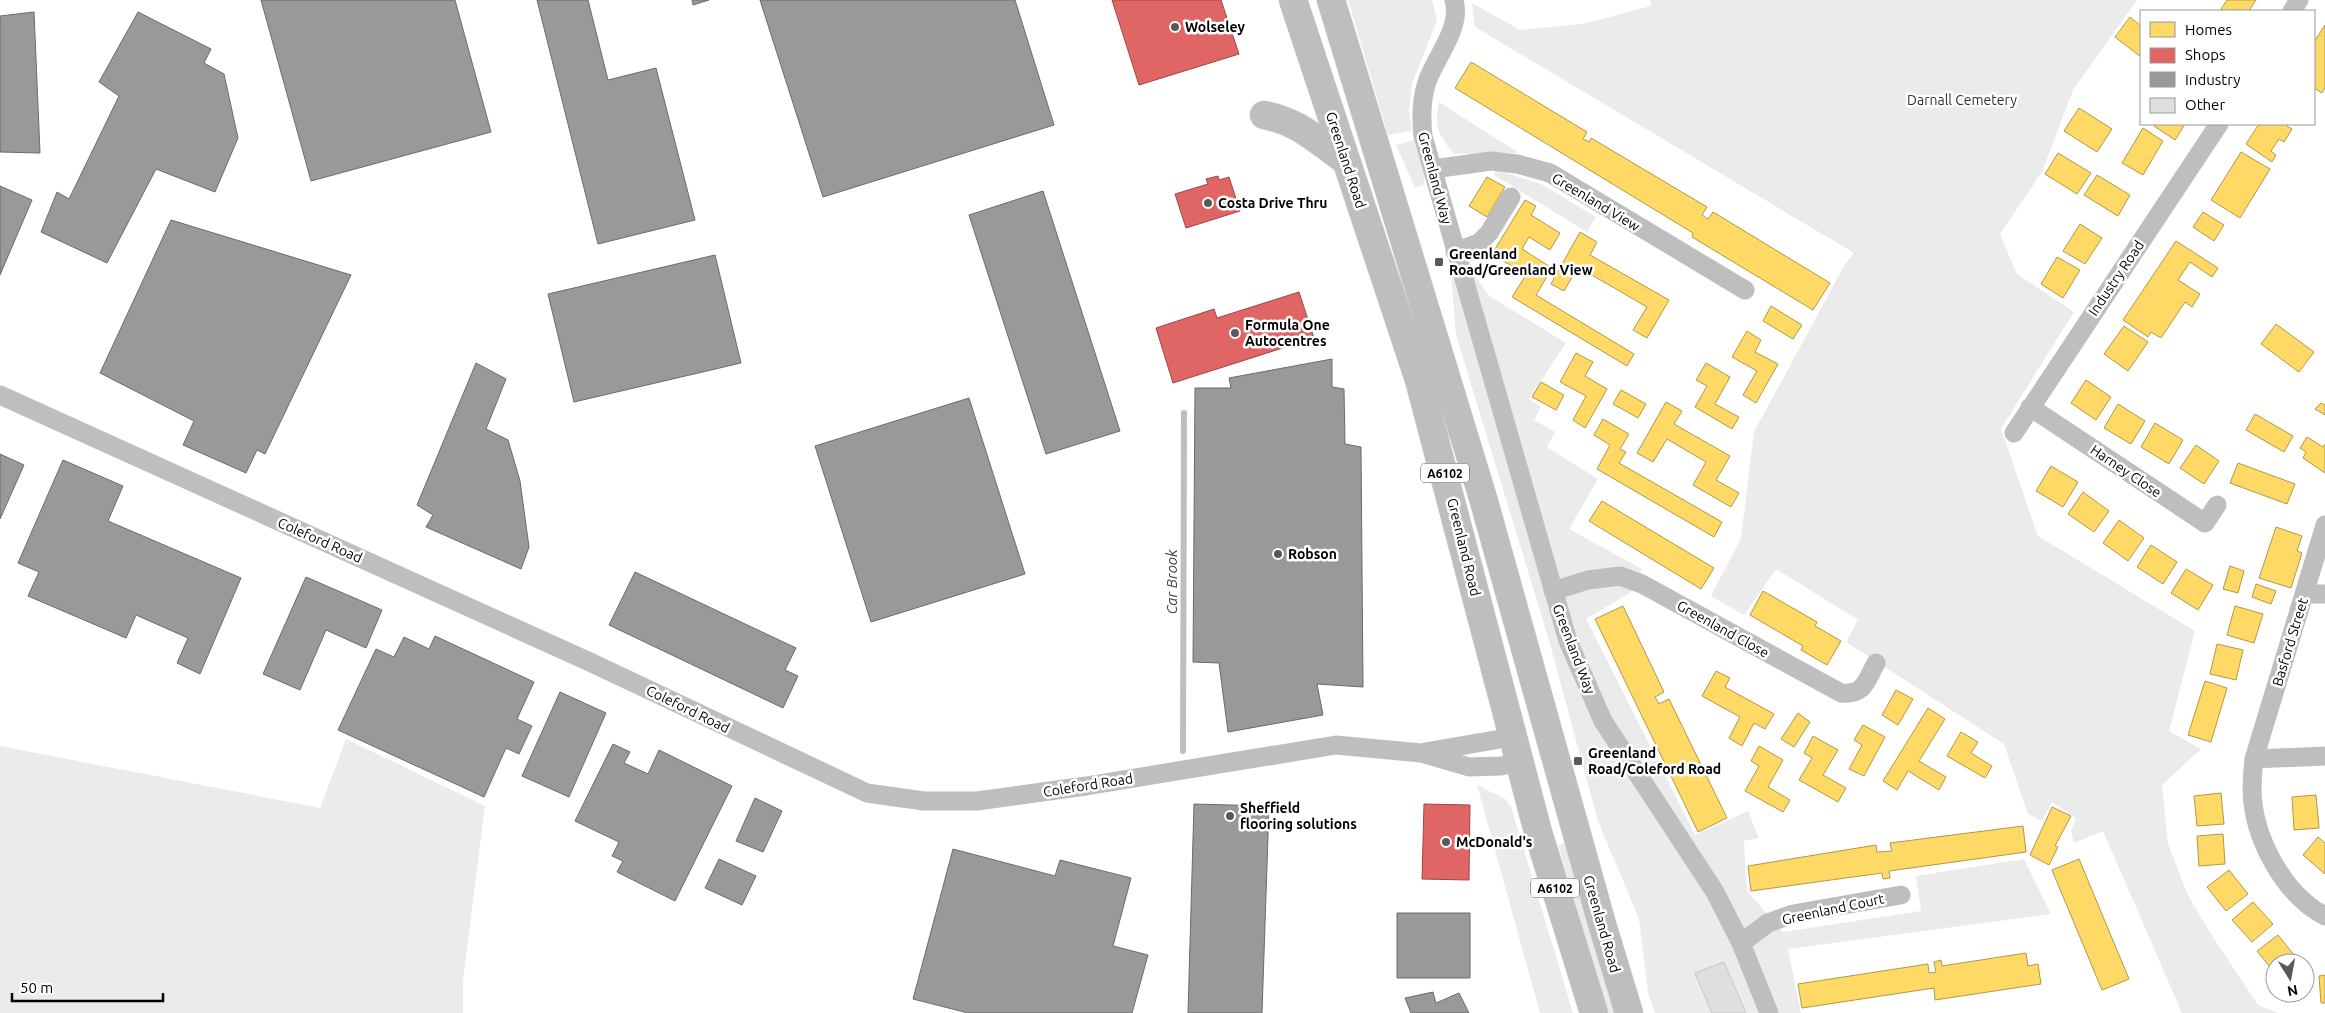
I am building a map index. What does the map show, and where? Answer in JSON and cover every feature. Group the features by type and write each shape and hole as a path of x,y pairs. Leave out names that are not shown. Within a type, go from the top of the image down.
{"highway":[{"name":"Greenland Road","path":"1293,0 1419,380 1516,749 1558,898 1594,1013"},
{"name":"Greenland Road","path":"1331,0 1483,498 1602,924 1629,1013"},
{"path":"1313,64 1341,60 1351,64 1343,74 1323,90"},
{"path":"1264,115 1286,119 1345,160"},
{"path":"1516,749 1551,740"}],"street":[{"name":"Greenland Way","path":"1454,0 1456,20 1427,83 1420,116 1423,136 1568,641 1603,721 1715,892 1741,943 1769,1013"},
{"name":"Industry Road","path":"2014,433 2218,125"},
{"name":"Greenland View","path":"1433,169 1492,161 1517,164 1550,173 1744,290"},
{"path":"1455,252 1479,243 1490,233 1511,196"},
{"name":"Coleford Road","path":"0,395 592,663 867,793 924,801 976,801 1086,786 1336,745 1421,753 1516,749"},
{"name":"Harney Close","path":"2030,407 2205,523 2217,505"},
{"name":"Basford Street","path":"2325,525 2254,759 2252,791 2259,825 2268,854 2285,882 2310,908 2325,916"},
{"name":"Greenland Close","path":"1553,591 1588,580 1620,576 1642,584 1841,693 1853,694 1862,689 1876,663"},
{"path":"2305,594 2325,594"},
{"name":"Coleford Road","path":"1421,753 1469,767 1501,766 1516,749"},
{"path":"2254,759 2325,756"},
{"name":"Greenland Court","path":"1741,943 1768,923 1793,914 1901,895"}],"green space":[{"path":"1348,0 1432,0 1437,20 1412,84 1409,110 1412,131 1388,135"},
{"name":"Darnall Cemetery","path":"1650,0 2137,0 2073,90 2042,172 2000,234 2017,274 2074,312 2001,429 2038,536 2195,631 2169,731 2201,749 2162,785 2168,844 2187,893 2209,931 2258,1005 2278,1013 2182,1013 2103,831 2074,843 2071,831 2076,818 2052,802 2042,821 2028,814 2004,744 1846,642 1858,620 1776,569 1744,615 1711,596 1741,538 1754,432 1845,264 1854,253 1475,27 1472,3 1520,30 1583,24 1651,6"},
{"path":"1439,102 1519,153 1454,154 1441,136 1437,125"},
{"path":"1414,140 1425,173 1423,185 1415,188 1396,145"},
{"path":"1496,170 1541,184 1596,217 1587,232 1494,175"},
{"path":"1473,272 1488,295 1566,343 1529,399 1541,407 1534,420 1555,432 1547,447 1598,479 1569,529 1642,569 1631,592 1586,619 1695,835 1748,811 1759,838 1744,841 1747,891 1783,932 1921,911 1916,876 2024,859 2051,914 1788,949 1801,1013 1655,1013 1648,993 1639,919 1598,821 1548,637 1456,335 1451,275"},
{"path":"346,739 485,806 463,981 463,1013 0,1013 0,746 320,808"},
{"path":"1477,785 1505,799 1511,807 1573,1013 1540,1013"},
{"path":"1567,843 1618,1013 1608,1013 1558,845"}],"building: Homes":[{"path":"2227,0 2256,0 2250,10 2221,9"},
{"path":"2130,17 2140,25 2140,56 2115,37"},
{"path":"2325,25 2325,88 2322,93 2315,89 2315,40"},
{"path":"1471,62 1587,132 1583,139 1589,142 1591,138 1707,207 1702,215 1708,219 1713,212 1830,283 1813,310 1692,237 1693,233 1455,88"},
{"path":"2079,108 2112,129 2097,152 2064,131"},
{"path":"2154,125 2184,125 2175,140"},
{"path":"2258,125 2288,125 2292,129 2284,142 2279,139 2271,151 2276,155 2272,162 2246,144"},
{"path":"2143,128 2163,141 2143,175 2122,163"},
{"path":"2241,152 2270,169 2240,218 2211,200"},
{"path":"2058,153 2091,173 2077,194 2045,174"},
{"path":"2097,175 2130,195 2118,216 2084,195"},
{"path":"1487,177 1505,187 1487,217 1469,206"},
{"path":"1525,200 1536,206 1531,215 1560,233 1550,250 1529,237 1522,249 1552,268 1536,295 1634,354 1627,366 1512,297 1526,275 1492,254"},
{"path":"2203,212 2224,225 2214,241 2193,227"},
{"path":"2080,224 2102,238 2085,264 2063,251"},
{"path":"1580,232 1597,242 1590,255 1669,300 1647,338 1633,330 1647,307 1578,267 1564,291 1551,284"},
{"path":"2176,241 2218,268 2212,277 2190,262 2178,280 2200,294 2192,307 2185,302 2161,338 2151,332 2148,337 2123,320"},
{"path":"2057,257 2080,270 2063,298 2041,284"},
{"path":"1771,306 1802,325 1793,339 1763,321"},
{"path":"2276,324 2314,352 2299,372 2261,344"},
{"path":"2124,326 2148,342 2128,371 2104,354"},
{"path":"1747,331 1761,340 1755,352 1778,364 1756,403 1743,395 1757,371 1732,357"},
{"path":"1576,353 1593,362 1585,376 1607,389 1585,428 1573,420 1586,396 1560,382"},
{"path":"1706,363 1730,377 1715,404 1739,417 1732,429 1695,407 1707,386 1696,380"},
{"path":"2086,380 2111,397 2096,420 2071,403"},
{"path":"1541,382 1564,395 1556,410 1532,397"},
{"path":"1621,390 1646,404 1638,418 1613,404"},
{"path":"1666,402 1682,411 1674,424 1730,456 1716,480 1739,493 1731,507 1693,485 1706,462 1667,439 1653,462 1637,453"},
{"path":"2321,403 2325,405 2325,415 2315,409"},
{"path":"2118,404 2145,421 2131,444 2104,428"},
{"path":"2255,414 2293,436 2284,452 2246,430"},
{"path":"1603,419 1629,434 1620,449 1626,452 1619,463 1722,522 1714,537 1597,469 1610,445 1594,435"},
{"path":"2155,423 2183,440 2169,464 2141,447"},
{"path":"2307,437 2323,447 2325,444 2325,473 2303,458 2306,452 2300,448"},
{"path":"2196,445 2219,461 2204,484 2180,468"},
{"path":"2238,463 2295,484 2287,504 2230,483"},
{"path":"2051,466 2078,482 2063,507 2036,491"},
{"path":"2083,492 2109,511 2094,532 2068,514"},
{"path":"1602,501 1714,568 1701,589 1589,521"},
{"path":"2119,520 2144,538 2128,561 2103,543"},
{"path":"2276,527 2302,536 2297,551 2302,553 2291,588 2259,578"},
{"path":"2151,545 2177,562 2163,584 2137,567"},
{"path":"2230,566 2244,571 2238,593 2223,589"},
{"path":"2186,569 2213,585 2198,610 2171,593"},
{"path":"2256,584 2276,591 2271,604 2252,597"},
{"path":"1763,591 1817,622 1815,626 1841,641 1827,665 1801,650 1803,646 1750,615"},
{"path":"1623,606 1664,692 1655,697 1659,704 1669,699 1727,818 1698,832 1595,619"},
{"path":"2235,606 2263,614 2254,643 2227,635"},
{"path":"2217,644 2243,650 2236,680 2210,674"},
{"path":"1716,671 1730,678 1725,687 1774,714 1765,729 1754,723 1742,746 1729,738 1740,717 1702,696"},
{"path":"2205,681 2227,688 2211,742 2188,735"},
{"path":"1896,690 1913,699 1898,725 1882,715"},
{"path":"1928,708 1945,719 1919,761 1946,777 1939,790 1908,771 1897,790 1883,781"},
{"path":"1798,713 1810,722 1794,747 1781,739"},
{"path":"1863,725 1885,737 1864,776 1849,769 1862,745 1854,740"},
{"path":"1961,732 1978,742 1971,753 1992,766 1985,778 1947,756"},
{"path":"1813,736 1838,750 1823,775 1846,788 1838,802 1799,780 1812,758 1804,753"},
{"path":"1759,746 1783,760 1768,787 1790,800 1783,812 1745,791 1759,766 1751,761"},
{"path":"2221,793 2224,824 2197,826 2194,796"},
{"path":"2316,795 2319,828 2294,830 2292,797"},
{"path":"2052,807 2071,816 2055,846 2058,847 2049,865 2030,855"},
{"path":"2023,826 2026,852 1889,871 1890,878 1883,879 1882,873 1751,891 1748,866 1876,845 1877,852 1892,851 1890,843"},
{"path":"2223,834 2225,864 2199,866 2197,836"},
{"path":"2318,837 2325,843 2325,874 2303,855"},
{"path":"2079,859 2129,979 2102,990 2052,870"},
{"path":"2229,870 2248,894 2226,911 2207,887"},
{"path":"2253,902 2273,924 2252,942 2232,920"},
{"path":"2278,935 2292,953 2265,953 2265,961 2257,951"},
{"path":"2026,953 2028,966 2038,964 2041,984 1935,1000 1934,988 1802,1008 1798,984 1928,964 1929,973 1936,972 1934,962 1941,960 1942,966"},
{"path":"2325,975 2325,1003 2321,1003 2319,976"}],"building: Shops":[{"name":"Wolseley","path":"1112,0 1221,0 1239,54 1139,85"},
{"name":"Costa Drive Thru","path":"1218,176 1219,180 1229,177 1240,211 1186,228 1175,194 1208,184 1206,179"},
{"name":"Formula One Autocentres","path":"1299,292 1314,338 1173,383 1156,328 1214,309 1217,318"},
{"name":"McDonald's","path":"1424,804 1470,805 1469,880 1422,879"}],"building: Industry":[{"path":"261,0 455,0 491,132 311,181"},
{"path":"537,0 588,0 608,80 656,68 695,220 598,244"},
{"path":"692,0 709,0 693,5"},
{"path":"760,0 1015,0 1054,125 823,197"},
{"path":"34,12 40,153 0,152 0,16"},
{"path":"138,12 211,49 204,63 224,74 238,138 215,192 156,169 107,263 41,232 57,192 69,199 119,96 99,82"},
{"path":"0,186 32,200 0,275"},
{"path":"1043,191 1120,431 1046,454 969,215"},
{"path":"171,220 351,275 265,454 257,450 246,473 183,445 194,421 100,373"},
{"path":"715,255 741,363 574,402 548,294"},
{"name":"Robson","path":"1332,359 1332,387 1344,389 1345,444 1361,447 1363,687 1317,684 1323,715 1228,732 1219,663 1193,662 1195,388 1231,388 1229,378"},
{"path":"476,363 506,379 486,429 508,440 520,481 529,547 521,569 426,527 433,515 417,505"},
{"path":"969,398 1025,574 871,622 815,446"},
{"path":"0,454 24,465 0,519"},
{"path":"63,460 123,486 108,521 241,578 200,674 177,663 188,638 136,615 126,638 28,596 39,572 18,563"},
{"path":"635,572 796,648 785,670 798,676 783,708 609,625"},
{"path":"306,577 382,610 366,648 326,630 300,690 263,674"},
{"path":"435,636 534,682 517,719 532,726 519,754 506,748 484,797 338,730 376,649 394,657 404,637 429,649"},
{"path":"560,692 606,713 569,797 522,776"},
{"path":"613,744 630,752 624,763 648,774 659,750 732,786 675,901 617,872 623,861 612,856 619,842 575,821"},
{"path":"755,798 782,811 763,852 736,841"},
{"path":"1194,804 1269,806 1262,1013 1188,1013"},
{"path":"953,849 1055,876 1060,860 1131,878 1113,946 1148,955 1132,1013 968,1013 913,999"},
{"path":"719,859 756,876 742,905 705,888"},
{"path":"1397,913 1470,913 1470,978 1397,978"},
{"path":"1433,992 1436,1003 1459,993 1469,1013 1411,1013 1405,998"}],"building: Other":[{"path":"1724,962 1746,1013 1712,1013 1695,973"}],"waterway":[{"name":"Car Brook","path":"1183,751 1184,413"}],"place":[{"name":"Wolseley","path":"1175,27"},
{"name":"Costa Drive Thru","path":"1208,203"},
{"name":"Greenland Road/Greenland View","path":"1439,262"},
{"name":"Formula One Autocentres","path":"1235,333"},
{"name":"Robson","path":"1278,554"},
{"name":"Greenland Road/Coleford Road","path":"1578,761"},
{"name":"Sheffield flooring solutions","path":"1230,816"},
{"name":"McDonald's","path":"1446,842"}]}
